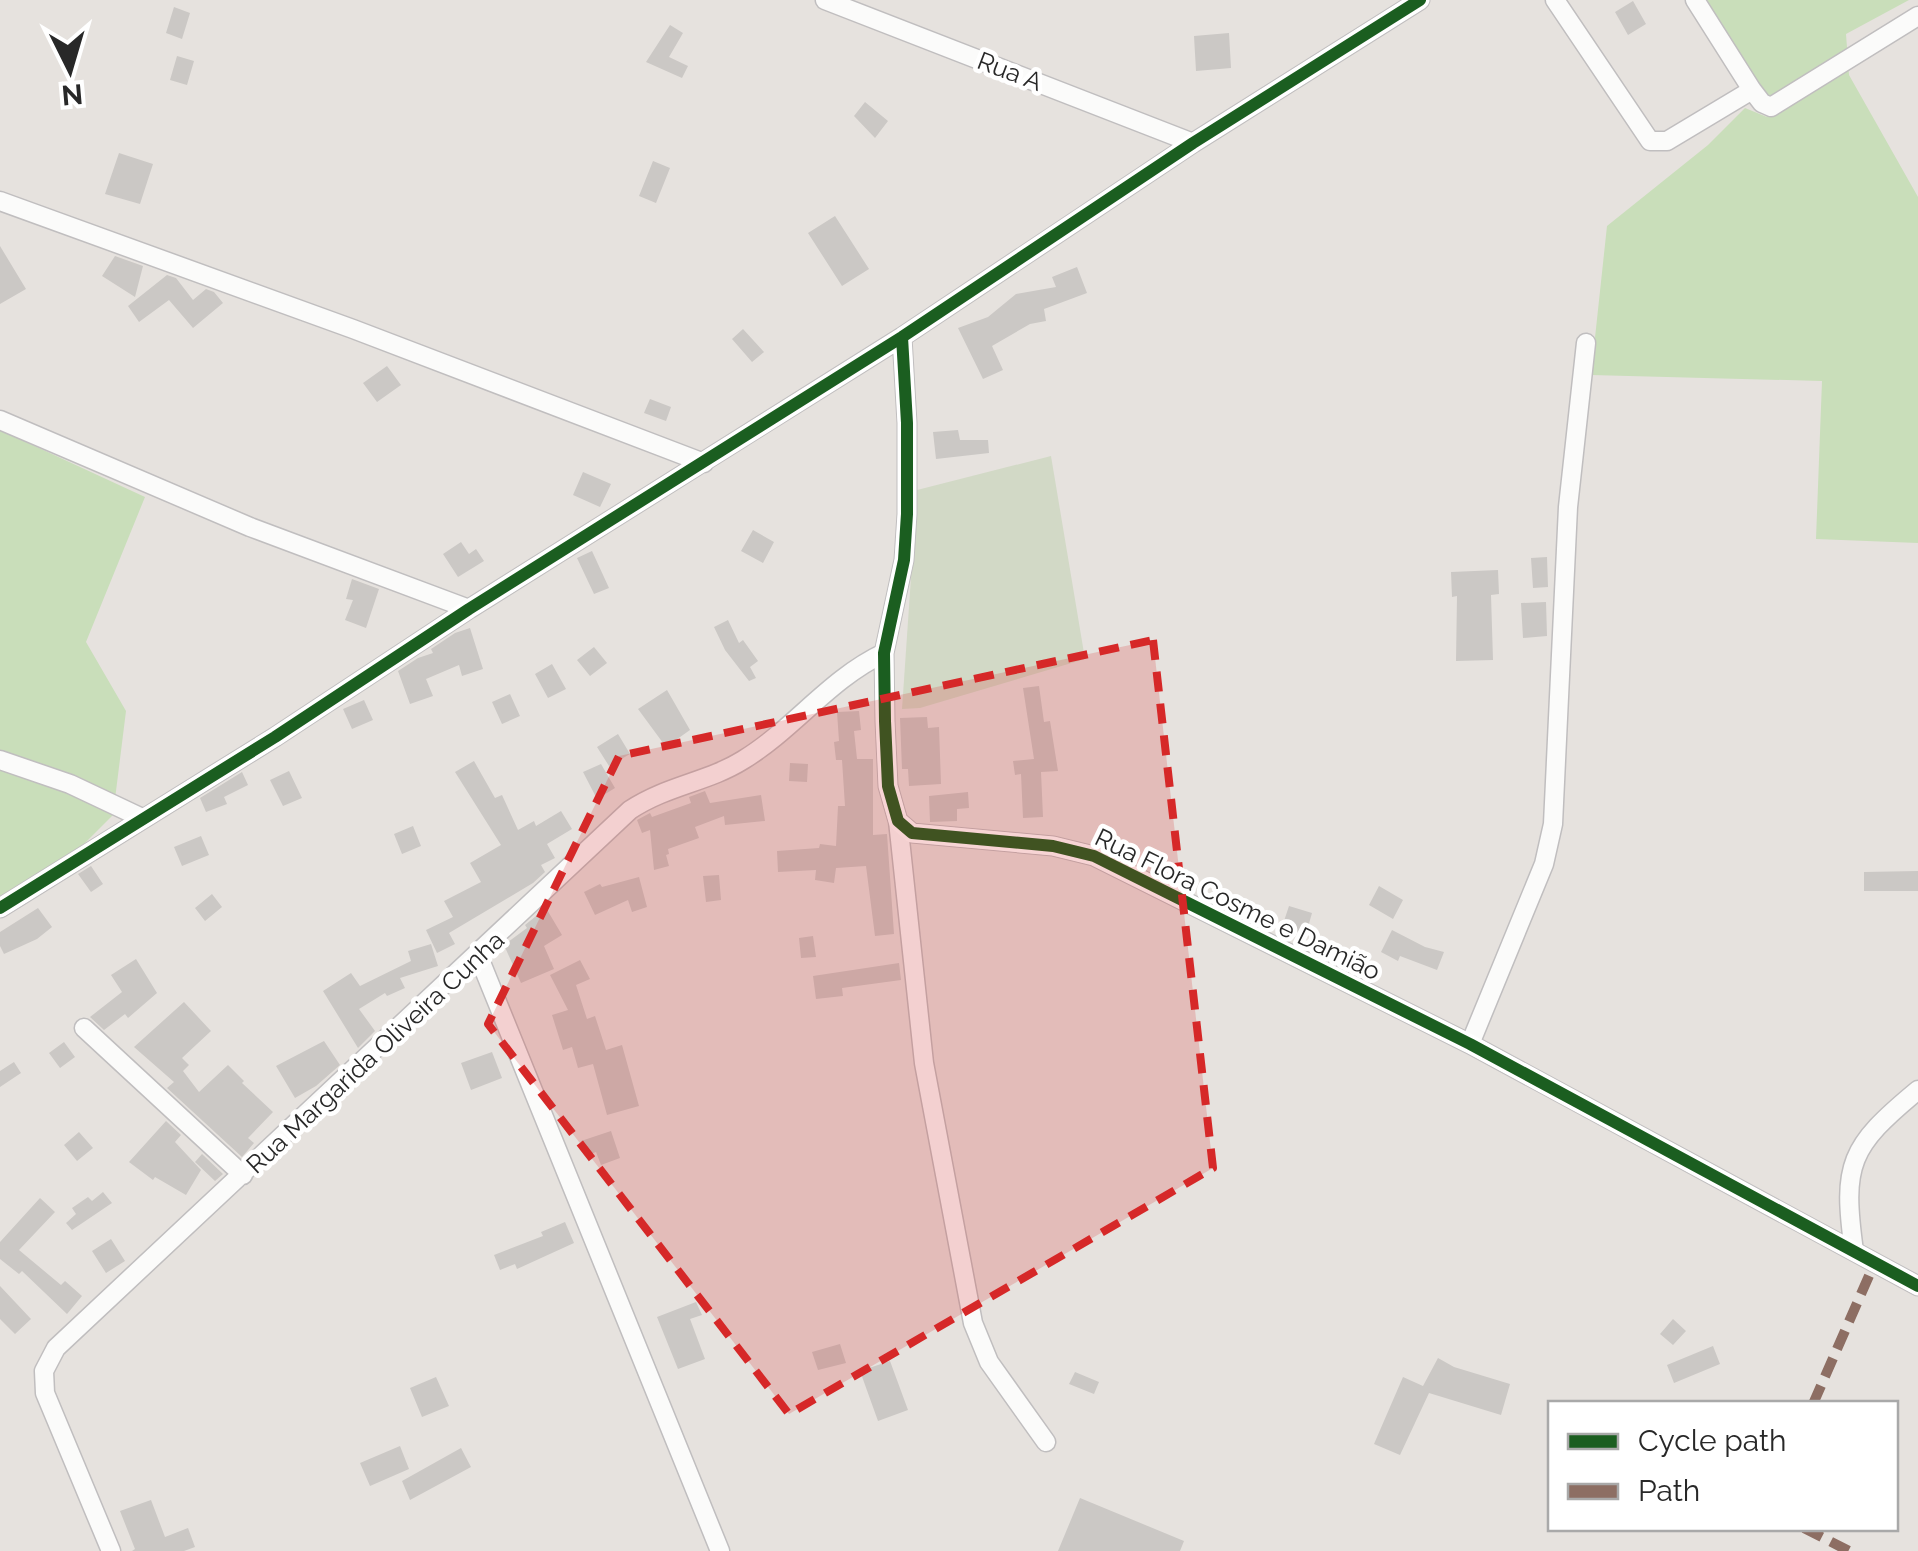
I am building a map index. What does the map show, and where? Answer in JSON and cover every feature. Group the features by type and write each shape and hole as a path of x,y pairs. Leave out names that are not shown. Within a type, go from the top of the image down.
{"street":[{"name":"Rua A","path":"825,0 1194,142"},
{"path":"0,908 275,737 468,608 902,337 1194,142 1420,0"},
{"path":"1555,0 1650,141 1667,141 1752,90"},
{"path":"1695,0 1766,106 1775,106 1918,16"},
{"path":"0,201 353,329 704,463"},
{"path":"902,337 907,423 905,544 884,653 888,786 898,821 924,1063 972,1323 989,1362 1046,1442"},
{"path":"1470,1044 1544,864 1553,824 1568,507 1586,343"},
{"path":"0,420 250,528 468,608"},
{"name":"Rua Margarida Oliveira Cunha","path":"111,1551 45,1393 44,1371 56,1348 244,1176 630,810 665,790 739,763 854,667 884,653"},
{"path":"0,760 70,784 142,818"},
{"name":"Rua Flora Cosme e Damião","path":"898,821 912,832 1053,846 1094,856 1470,1044 1918,1286"},
{"path":"478,955 720,1551"},
{"path":"84,1028 244,1176"},
{"path":"1854,1251 1847,1192 1852,1165 1869,1137 1918,1090"}],"highlighted area":[{"path":"1153,640 1213,1168 789,1414 488,1024 619,756"}],"green space":[{"path":"1707,0 1909,0 1846,34 1849,75 1918,197 1918,543 1816,539 1822,381 1591,375 1607,226 1708,145 1745,108 1767,117"},
{"path":"0,430 145,497 86,642 126,711 113,815 84,844 0,899"},
{"path":"1051,456 1085,659 920,708 902,709 917,490"}],"building":[{"path":"1633,1 1646,24 1628,35 1615,12"},
{"path":"174,7 190,13 182,39 166,33"},
{"path":"670,25 683,33 669,57 688,66 682,78 646,62"},
{"path":"1229,33 1231,68 1196,71 1194,36"},
{"path":"177,56 194,61 187,85 170,80"},
{"path":"865,102 888,121 875,138 854,116"},
{"path":"119,153 153,164 140,204 105,194"},
{"path":"653,161 670,168 656,203 639,196"},
{"path":"835,216 869,269 842,286 808,233"},
{"path":"0,246 26,289 0,304"},
{"path":"115,256 143,266 135,297 102,276"},
{"path":"1077,267 1087,293 1044,309 1046,321 1030,324 992,346 1003,370 983,379 958,328 988,317 1016,294 1056,287 1052,277"},
{"path":"167,275 176,278 193,300 206,289 223,303 193,328 169,300 139,322 128,306"},
{"path":"743,329 764,352 752,362 732,339"},
{"path":"387,366 401,385 377,402 363,383"},
{"path":"650,399 671,407 666,421 644,413"},
{"path":"958,430 960,440 988,440 989,453 936,459 933,432"},
{"path":"583,472 611,484 600,507 573,495"},
{"path":"753,530 774,542 763,563 741,551"},
{"path":"461,542 469,554 476,549 484,561 458,577 443,554"},
{"path":"592,551 609,588 594,594 577,558"},
{"path":"1547,557 1548,587 1533,588 1531,558"},
{"path":"1498,570 1499,594 1491,595 1493,660 1456,661 1457,596 1452,597 1451,572"},
{"path":"352,579 379,589 366,628 345,620 353,600 346,599"},
{"path":"1546,602 1547,636 1523,638 1521,603"},
{"path":"728,620 739,643 743,640 758,661 750,667 756,678 749,681 725,650 714,627"},
{"path":"470,628 483,669 462,676 459,665 426,679 433,696 410,704 398,671 433,653 431,649 455,633"},
{"path":"594,647 607,663 590,676 577,660"},
{"path":"552,664 566,689 548,698 535,674"},
{"path":"1039,686 1044,722 1050,721 1058,771 1041,772 1043,817 1023,818 1021,774 1015,775 1013,761 1034,759 1023,688"},
{"path":"667,690 690,730 666,747 638,709"},
{"path":"510,694 520,716 502,724 492,702"},
{"path":"364,700 373,720 352,729 343,709"},
{"path":"859,711 861,730 854,731 857,759 873,759 873,835 887,834 894,934 875,936 866,866 836,868 834,883 815,880 816,870 778,872 777,851 819,848 820,844 836,846 838,806 845,806 842,760 836,760 834,742 839,741 837,712"},
{"path":"927,717 928,728 939,727 941,784 909,786 908,769 902,769 900,718"},
{"path":"618,734 630,754 609,766 597,747"},
{"path":"474,761 495,798 502,795 518,830 534,821 536,826 561,811 572,829 547,844 555,858 541,865 545,872 449,933 455,944 437,953 426,930 453,917 444,901 481,882 470,863 501,845 455,772"},
{"path":"790,763 808,764 807,782 789,781"},
{"path":"601,764 615,788 597,799 583,772"},
{"path":"289,771 302,798 283,806 270,780"},
{"path":"242,772 248,785 224,797 227,804 206,812 200,798"},
{"path":"705,791 710,803 761,795 765,821 725,825 724,816 695,827 699,838 668,849 669,866 654,870 650,830 642,833 637,820 691,803 689,797"},
{"path":"968,792 969,808 957,809 957,821 930,822 929,796"},
{"path":"413,826 421,846 402,854 394,834"},
{"path":"201,836 209,855 182,866 174,847"},
{"path":"91,866 103,884 91,892 78,874"},
{"path":"1918,871 1918,891 1864,891 1864,872"},
{"path":"719,875 721,900 706,902 703,876"},
{"path":"639,877 647,907 632,912 628,900 595,915 584,892 600,884 602,887"},
{"path":"1379,886 1403,900 1393,919 1369,905"},
{"path":"212,894 222,907 205,921 195,908"},
{"path":"1289,906 1312,913 1306,934 1282,927"},
{"path":"38,908 52,927 37,939 4,954 0,932"},
{"path":"546,908 562,935 544,946 554,969 521,983 504,945"},
{"path":"1392,930 1444,952 1437,970 1400,956 1398,961 1381,952"},
{"path":"813,936 816,957 801,958 799,938"},
{"path":"431,944 438,966 400,978 405,988 387,996 385,993 359,1009 375,1031 358,1048 323,991 351,973 360,986 411,961 408,951"},
{"path":"136,959 157,993 128,1018 125,1014 104,1030 90,1017 122,992 111,975"},
{"path":"580,960 590,979 576,985 587,1019 595,1016 606,1050 622,1045 639,1106 607,1115 593,1064 578,1068 572,1047 563,1050 552,1015 568,1010 550,975"},
{"path":"899,963 901,980 842,988 843,996 816,999 813,976"},
{"path":"184,1002 211,1031 182,1058 189,1065 183,1071 199,1092 228,1065 273,1112 248,1138 254,1143 242,1157 167,1088 174,1082 134,1047"},
{"path":"324,1041 340,1065 295,1098 276,1066"},
{"path":"64,1042 75,1057 60,1068 49,1053"},
{"path":"492,1052 502,1078 471,1090 461,1063"},
{"path":"14,1062 21,1073 0,1087 0,1071"},
{"path":"166,1121 181,1135 175,1142 201,1170 186,1195 155,1177 153,1180 129,1162"},
{"path":"611,1131 620,1158 601,1165 596,1152 586,1156 581,1141"},
{"path":"79,1132 93,1148 77,1161 64,1145"},
{"path":"202,1154 223,1174 215,1181 195,1162"},
{"path":"103,1192 112,1203 72,1230 66,1223 76,1214 72,1208"},
{"path":"40,1198 55,1212 19,1250 61,1285 65,1281 82,1296 67,1314 22,1271 19,1274 0,1259 0,1242"},
{"path":"565,1222 574,1243 517,1269 515,1264 500,1270 494,1255 543,1236 541,1232"},
{"path":"111,1239 125,1261 106,1273 92,1251"},
{"path":"0,1286 31,1319 15,1334 0,1319"},
{"path":"696,1302 702,1315 690,1319 705,1359 678,1369 657,1317"},
{"path":"1673,1319 1686,1331 1673,1345 1660,1334"},
{"path":"840,1344 846,1363 818,1370 812,1352"},
{"path":"1713,1346 1720,1364 1674,1383 1667,1365"},
{"path":"1438,1358 1454,1367 1510,1384 1501,1415 1429,1393 1400,1455 1374,1444 1403,1377 1423,1386"},
{"path":"890,1361 908,1410 878,1421 860,1371"},
{"path":"1075,1372 1099,1382 1094,1394 1069,1384"},
{"path":"436,1377 449,1406 422,1417 410,1388"},
{"path":"400,1446 409,1469 370,1486 360,1463"},
{"path":"461,1448 471,1467 410,1500 402,1481"},
{"path":"1080,1498 1184,1541 1180,1551 1058,1551"},
{"path":"151,1500 165,1537 188,1528 195,1547 184,1551 132,1551 135,1549 120,1511"}],"marked path":[{"path":"1814,1401 1875,1262"},
{"path":"1810,1531 1849,1551"}],"cycle path":[{"path":"0,908 902,337 1193,143 1420,0"},
{"path":"902,337 907,514 904,560 884,653 888,786 898,821 912,833 1053,846 1094,856 1470,1044 1918,1286"}]}
